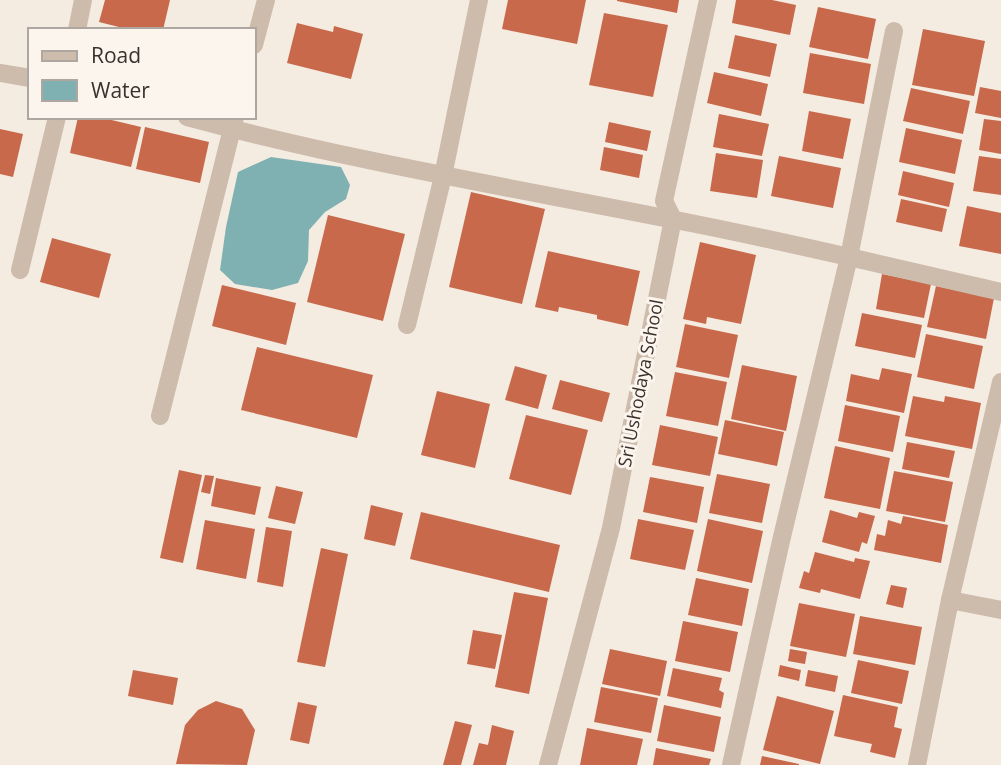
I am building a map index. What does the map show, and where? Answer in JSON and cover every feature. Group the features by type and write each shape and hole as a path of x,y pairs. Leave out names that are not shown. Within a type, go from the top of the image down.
{"street":[{"path":"77,28 83,0"},
{"path":"256,38 266,0"},
{"path":"407,325 443,176 479,0"},
{"name":"Sri Ushodaya School","path":"548,765 611,528 673,219 664,201 708,0"},
{"path":"731,765 780,541 849,257 894,31"},
{"path":"0,73 28,78"},
{"path":"20,270 57,119"},
{"path":"202,119 233,123 443,176 673,219 1001,292"},
{"path":"160,416 233,123"},
{"path":"917,765 950,600 1001,382"},
{"path":"950,600 1001,610"}],"water":[{"path":"271,157 341,167 350,185 346,199 325,212 309,230 308,261 298,283 272,290 235,284 220,270 238,172"}],"building":[{"path":"105,0 170,0 163,28 123,28 99,22"},
{"path":"508,0 586,0 577,44 502,29"},
{"path":"617,0 679,0 677,13"},
{"path":"736,0 772,0 796,5 790,35 732,23"},
{"path":"818,7 876,19 868,59 809,47"},
{"path":"604,13 668,25 653,97 589,85"},
{"path":"297,23 333,32 334,26 363,34 351,79 287,63"},
{"path":"923,29 985,41 974,96 912,85"},
{"path":"735,35 777,44 770,77 728,68"},
{"path":"810,53 871,64 864,104 803,93"},
{"path":"714,72 768,84 761,116 707,103"},
{"path":"980,87 1001,91 1001,118 975,113"},
{"path":"911,88 970,101 963,134 903,121"},
{"path":"809,111 851,119 843,159 802,151"},
{"path":"719,114 769,124 762,156 713,147"},
{"path":"78,119 107,119 141,127 131,167 70,153"},
{"path":"984,119 1001,121 1001,154 979,150"},
{"path":"609,122 651,131 647,151 605,142"},
{"path":"145,127 209,142 200,183 136,169"},
{"path":"906,128 962,140 955,174 899,162"},
{"path":"0,129 23,134 13,177 0,174"},
{"path":"604,147 643,155 639,178 600,170"},
{"path":"716,153 763,160 757,198 710,191"},
{"path":"779,156 841,168 833,208 771,196"},
{"path":"979,156 1001,159 1001,195 973,191"},
{"path":"903,171 954,183 949,207 898,195"},
{"path":"471,192 545,209 522,304 449,287"},
{"path":"901,199 947,209 942,232 896,222"},
{"path":"967,206 1001,213 1001,254 959,246"},
{"path":"328,215 405,234 383,321 307,302"},
{"path":"52,238 111,254 99,298 40,282"},
{"path":"700,242 756,255 741,324 707,317 706,324 683,319"},
{"path":"548,251 640,271 628,326 597,319 597,315 559,307 558,312 535,307"},
{"path":"882,274 931,284 924,318 876,309"},
{"path":"222,285 296,303 286,345 212,326"},
{"path":"936,286 994,298 986,339 927,327"},
{"path":"862,313 922,325 915,358 855,346"},
{"path":"685,324 738,335 729,378 676,367"},
{"path":"926,334 983,346 974,389 917,377"},
{"path":"257,347 373,375 357,438 241,410"},
{"path":"742,365 797,376 786,431 731,419"},
{"path":"515,366 547,375 538,409 505,400"},
{"path":"882,368 912,374 904,413 846,401 851,374 879,380"},
{"path":"675,372 727,382 718,426 666,416"},
{"path":"560,380 610,393 602,422 552,409"},
{"path":"437,391 490,404 475,468 421,455"},
{"path":"913,396 944,402 945,396 981,403 972,449 905,436"},
{"path":"845,405 900,416 893,452 838,441"},
{"path":"526,415 588,430 571,495 509,479"},
{"path":"725,420 784,432 777,466 718,454"},
{"path":"660,425 718,437 710,476 652,465"},
{"path":"907,442 955,451 949,478 902,469"},
{"path":"835,446 890,458 880,509 824,498"},
{"path":"179,470 202,475 183,563 160,558"},
{"path":"894,471 953,482 945,522 886,511"},
{"path":"717,474 770,484 762,523 709,513"},
{"path":"205,475 214,476 210,494 201,492"},
{"path":"650,477 704,487 697,523 643,512"},
{"path":"216,478 261,487 255,515 211,506"},
{"path":"276,486 303,492 295,524 268,518"},
{"path":"371,505 403,513 395,546 364,539"},
{"path":"830,510 857,518 859,512 875,516 867,544 862,542 859,552 822,542"},
{"path":"421,512 560,545 549,592 410,559"},
{"path":"903,516 948,525 941,563 874,550 877,534 885,536 888,520 901,524"},
{"path":"638,519 694,530 685,570 630,559"},
{"path":"708,519 763,531 752,583 697,571"},
{"path":"205,520 255,529 246,579 196,569"},
{"path":"266,527 292,531 283,587 257,582"},
{"path":"321,548 348,554 325,667 297,662"},
{"path":"815,552 854,562 855,558 870,561 860,599 821,589 820,593 799,588 804,571 809,573"},
{"path":"696,578 749,589 742,626 688,615"},
{"path":"891,585 907,588 903,608 886,604"},
{"path":"514,592 548,598 529,694 495,687"},
{"path":"799,603 855,614 846,657 790,646"},
{"path":"860,616 922,627 915,665 853,654"},
{"path":"683,621 738,632 730,672 675,661"},
{"path":"473,630 502,635 495,669 467,664"},
{"path":"610,649 667,661 660,696 602,684"},
{"path":"790,649 807,652 805,664 788,661"},
{"path":"858,660 909,671 902,704 851,693"},
{"path":"780,665 801,670 799,681 778,676"},
{"path":"673,668 722,678 719,690 724,693 721,708 667,696"},
{"path":"133,670 178,678 173,705 128,696"},
{"path":"808,670 838,676 835,692 805,686"},
{"path":"601,687 658,698 651,733 594,722"},
{"path":"843,695 898,707 894,727 902,729 895,758 870,752 872,744 834,736"},
{"path":"777,696 834,711 820,764 763,750"},
{"path":"216,701 242,709 255,730 247,765 176,764 185,725 198,710"},
{"path":"298,702 317,706 309,744 290,740"},
{"path":"664,705 721,717 714,752 657,741"},
{"path":"455,721 472,725 461,765 443,765"},
{"path":"492,725 514,731 506,765 473,765 479,743 488,745"},
{"path":"587,728 643,739 637,765 580,765"},
{"path":"656,748 711,759 709,765 653,765"},
{"path":"762,756 799,764 799,765 760,765"}]}
